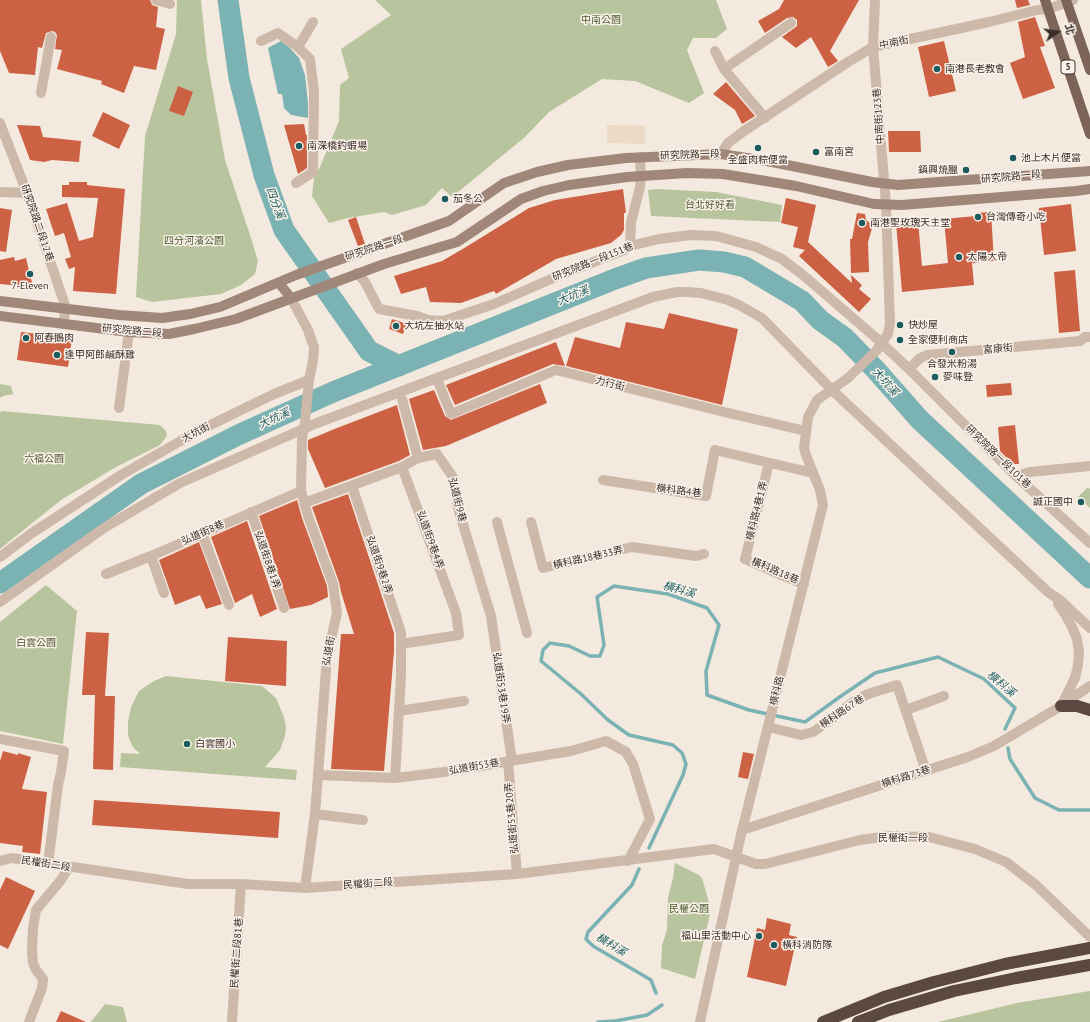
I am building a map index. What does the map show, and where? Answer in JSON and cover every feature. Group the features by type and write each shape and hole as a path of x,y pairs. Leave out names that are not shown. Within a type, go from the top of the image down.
{"highway":[{"path":"1061,706 1077,706 1090,710"},
{"path":"823,1022 884,997 934,982 1005,964 1090,948"},
{"path":"858,1022 889,1010 954,991 1090,965"}],"main road":[{"name":"5","path":"1069,1 1090,70"},
{"name":"5","path":"1046,5 1090,134"},
{"name":"研究院路一段","path":"296,275 448,222 504,183 537,172 568,165 640,157 721,154 767,161 884,184 898,185 953,182 1090,170"},
{"name":"研究院路一段","path":"306,292 384,264 457,242 521,199 543,191 569,185 641,176 687,173 723,174 796,186 874,204 910,204 1076,191 1090,188"},
{"name":"研究院路二段","path":"0,301 119,315 162,318 190,314 220,307 296,275"},
{"path":"279,283 291,298"},
{"name":"研究院路二段","path":"0,316 129,332 169,334 236,319 306,292"}],"street":[{"path":"156,0 170,4"},
{"name":"中南街123巷","path":"875,0 874,47 884,184"},
{"name":"中南街","path":"721,154 728,143 848,62 874,47 989,22 1037,10 1046,5 1069,1"},
{"path":"298,46 313,22"},
{"path":"724,69 791,22"},
{"path":"261,41 278,33 298,46 310,59 314,92 313,172 296,183"},
{"path":"41,93 51,37"},
{"path":"714,51 724,69 765,118"},
{"name":"研究院路二段12巷","path":"0,123 27,194 66,308 63,324"},
{"path":"630,246 631,222 641,176 640,157"},
{"path":"879,347 888,334 890,323 884,184"},
{"path":"0,192 27,194"},
{"name":"研究院路一段151巷","path":"357,274 365,282 378,309 417,316 428,320 443,321 494,304 558,276 624,250 630,246 659,239 691,235 716,236 756,247 782,259 803,275 879,347 909,368"},
{"path":"0,602 104,528 180,483 305,424 664,294 677,292 701,293 728,300 762,318 832,390 1048,592 1066,614 1077,639 1079,652 1075,678 1061,706"},
{"path":"291,298 308,330 314,347 309,380"},
{"path":"118,408 129,332"},
{"name":"富康街","path":"909,368 927,354 1080,341 1085,337 1090,337"},
{"name":"橫科路","path":"700,1022 742,830 823,505 820,490 804,448 808,417 817,400 848,378 879,347"},
{"name":"研究院路一段101巷","path":"909,368 1016,476 1090,543"},
{"name":"力行街","path":"439,384 451,414 556,370 806,431"},
{"name":"弘道街","path":"305,888 315,814 326,657 337,613 333,584 301,491 302,439 305,424 309,380"},
{"name":"大坑街","path":"0,557 44,524 121,475 198,431 274,394 309,380"},
{"path":"402,399 418,458"},
{"name":"橫科路4巷","path":"603,480 706,496 715,450 813,473"},
{"name":"弘道街9巷","path":"304,503 402,467 418,458 437,454 453,477 458,508 491,616"},
{"name":"橫科路4巷1弄","path":"745,559 769,463"},
{"path":"1016,476 1030,472 1090,466"},
{"name":"弘道街9巷4弄","path":"401,644 459,635 456,613 402,467"},
{"name":"弘道街9巷2弄","path":"352,486 401,632 401,676 395,778"},
{"name":"弘道街8巷","path":"106,574 301,491"},
{"name":"弘道街8巷1弄","path":"251,512 284,608"},
{"path":"497,522 527,633"},
{"name":"橫科路18巷33弄","path":"531,522 543,568 632,547 696,556 704,554"},
{"path":"202,533 229,605"},
{"path":"151,556 164,593"},
{"name":"橫科路18巷","path":"745,559 772,572 804,584"},
{"path":"1048,592 1060,600 1090,628"},
{"name":"弘道街53巷19弄","path":"491,616 510,761"},
{"name":"橫科路67巷","path":"769,725 801,735 813,732 853,702 868,694 897,685 926,771"},
{"name":"橫科路73巷","path":"742,830 968,757 994,746 1061,706 1090,686"},
{"path":"906,710 944,696"},
{"path":"399,711 464,701"},
{"path":"0,739 64,751 48,864"},
{"name":"弘道街53巷","path":"318,775 395,778 444,772 571,751 606,741 626,752 633,764 650,819 628,861"},
{"name":"弘道街53巷20弄","path":"510,761 517,874"},
{"path":"315,814 363,820"},
{"name":"民權街一段","path":"736,856 756,864 765,864 860,840 889,836 929,837 975,850 1006,862 1036,885 1090,937"},
{"name":"民權街二段","path":"0,861 12,858 188,884 241,884 305,888 517,874 714,849 736,856"},
{"path":"29,1022 42,988 42,979 33,963 32,950 36,910 61,880 69,867"},
{"name":"民權街二段81巷","path":"232,1022 241,884"}],"green space":[{"name":"四分河濱公園","path":"177,0 201,0 207,59 225,160 258,261 255,274 241,285 221,294 152,302 136,297 145,136 176,34"},
{"name":"中南公園","path":"375,0 716,0 727,29 716,38 693,38 687,50 704,93 689,103 635,81 602,79 549,112 525,137 452,197 442,188 426,205 392,215 384,212 329,223 312,196 314,178 339,121 340,85 349,78 341,49 391,15"},
{"name":"台北好好看","path":"658,189 716,192 782,205 780,222 651,216 648,190"},
{"path":"0,384 11,386 13,394 0,398"},
{"name":"六福公園","path":"1,411 160,425 166,431 167,436 160,445 116,467 61,500 0,549"},
{"path":"1088,487 1090,489 1090,508 1078,497"},
{"name":"白雲公園","path":"46,585 77,611 63,744 0,731 0,622"},
{"path":"166,676 262,686 276,698 284,717 286,728 280,750 265,767 297,770 296,780 120,767 121,753 140,754 132,746 128,735 128,722 131,707 139,691 154,681"},
{"name":"民權公園","path":"675,863 702,878 710,906 710,914 695,979 661,968 662,945 667,930 668,898"},
{"path":"1090,991 1090,1022 938,1022 1017,1003"},
{"path":"105,1004 123,1007 127,1022 91,1022"}],"shaded area":[{"path":"607,125 645,126 645,144 607,143"}],"water":[{"path":"281,41 299,58 305,75 308,118 291,115 284,108 282,94 278,94 268,48"}],"building":[{"path":"0,0 150,0 152,5 158,7 156,27 165,29 156,70 134,66 124,93 101,84 102,81 57,69 62,50 55,49 57,35 52,31 46,33 42,48 38,47 35,75 9,73 0,51"},
{"path":"784,0 859,0 830,51 838,61 828,67 811,37 796,48 782,37 797,26 797,20 793,17 787,18 765,33 758,21 779,9"},
{"path":"1015,0 1028,0 1030,5 1017,8"},
{"path":"1035,17 1045,46 1040,47 1055,88 1023,99 1010,63 1025,57 1018,22"},
{"name":"南港長老教會","path":"944,41 956,91 929,97 918,47"},
{"path":"726,82 755,116 742,124 735,110 713,94"},
{"path":"178,86 193,92 184,116 169,111"},
{"path":"103,112 130,125 119,149 92,136"},
{"name":"南深橋釣蝦場","path":"304,124 307,135 307,168 298,174 284,125"},
{"path":"17,125 40,126 43,137 81,141 79,162 52,160 44,162 30,160"},
{"path":"888,131 920,131 921,152 889,152"},
{"path":"69,182 87,182 87,185 125,189 116,294 73,291 75,267 69,269 65,259 71,257 64,233 55,236 46,209 67,203 79,241 93,237 98,198 62,197 62,185 69,185"},
{"path":"623,189 626,213 624,213 624,230 621,235 611,243 556,259 496,294 494,291 461,303 430,302 426,287 401,294 394,276 442,261 529,208 555,200"},
{"path":"786,198 816,205 808,242 852,283 851,275 862,285 859,289 871,299 859,312 799,256 805,250 793,247 798,227 781,223"},
{"path":"1071,204 1076,251 1044,255 1039,208"},
{"path":"0,208 12,210 6,252 0,251"},
{"name":"太陽大帝","path":"991,212 994,261 972,263 974,285 902,292 896,223 918,221 922,266 948,263 944,219 976,216 976,213"},
{"path":"857,213 865,214 866,220 873,225 868,242 869,272 851,273 850,239 852,239"},
{"path":"356,217 365,244 358,246 348,220"},
{"path":"14,257 15,261 26,258 33,287 0,284 0,260"},
{"path":"1075,270 1080,331 1059,333 1054,272"},
{"path":"669,313 738,329 722,405 566,366 575,337 620,348 626,322 664,329"},
{"name":"大坑左抽水站","path":"392,319 407,324 403,334 389,329"},
{"path":"21,332 72,338 68,367 17,360"},
{"path":"556,342 565,366 553,364 455,405 446,385"},
{"path":"1011,383 1012,395 987,397 986,385"},
{"path":"540,384 547,403 446,446 423,450 409,399 434,390 445,416 451,420"},
{"path":"397,405 410,455 399,461 325,488 308,449 308,440"},
{"path":"1015,425 1019,464 1013,464 1000,451 998,427"},
{"path":"348,494 394,633 394,651 384,771 331,769 341,634 354,634 339,582 312,507"},
{"path":"297,500 302,518 327,586 328,597 311,605 290,609 259,516"},
{"path":"247,521 277,609 260,617 252,594 235,603 211,537"},
{"path":"199,542 222,604 206,609 200,595 175,605 159,560"},
{"path":"86,632 109,633 105,696 115,696 113,770 93,769 95,695 82,695"},
{"path":"228,637 287,641 286,686 225,681"},
{"path":"3,751 31,757 22,789 47,792 40,854 22,852 23,846 0,843 0,761"},
{"path":"743,752 754,754 748,779 738,777"},
{"path":"94,800 280,812 278,838 92,825"},
{"path":"6,877 35,891 8,949 0,945 0,890"},
{"name":"橫科消防隊","path":"767,918 791,924 789,935 797,937 786,986 747,977 757,928 765,930"},
{"path":"61,1011 86,1022 56,1022"}],"waterway":[{"name":"四分溪","path":"228,0 239,78 264,175 284,230 369,351 399,366"},
{"name":"大坑溪","path":"0,583 141,484 238,435 333,392 615,279 646,268 699,260 724,262 745,267 802,301 820,320 845,338 875,369 920,420 1090,578"},
{"name":"橫科溪","path":"649,848 683,775 686,764 682,753 673,745 629,735 608,720 581,694 541,661 543,650 550,643 569,646 590,656 600,656 604,645 597,597 614,586 668,594 707,608 719,625 706,671 707,695 749,710 805,722 875,673 938,657 984,679 1015,708 1005,729"},
{"name":"橫科溪","path":"1008,748 1010,759 1035,798 1059,810 1090,810"},
{"name":"橫科溪","path":"639,869 632,885 588,932 586,939 593,946 651,980 656,993"},
{"name":"橫科溪","path":"598,1022 615,1021 647,1015 662,1005"}],"place":[{"name":"南港長老教會","path":"937,69"},
{"name":"南深橋釣蝦場","path":"299,146"},
{"name":"全盛肉粽便當","path":"758,148"},
{"name":"富南宮","path":"816,152"},
{"name":"池上木片便當","path":"1013,158"},
{"name":"鎮興燒臘","path":"966,170"},
{"name":"茄冬公","path":"445,199"},
{"name":"台灣傳奇小吃","path":"978,217"},
{"name":"南港聖玫瑰天主堂","path":"862,223"},
{"name":"太陽大帝","path":"959,257"},
{"name":"7-Eleven","path":"30,274"},
{"name":"快炒屋","path":"900,325"},
{"name":"大坑左抽水站","path":"396,326"},
{"name":"阿春鵝肉","path":"26,338"},
{"name":"全家便利商店","path":"900,340"},
{"name":"合發米粉湯","path":"952,352"},
{"name":"逢甲阿郎鹹酥雞","path":"57,355"},
{"name":"麥味登","path":"935,377"},
{"name":"誠正國中","path":"1081,502"},
{"name":"白雲國小","path":"187,744"},
{"name":"福山里活動中心","path":"759,936"},
{"name":"橫科消防隊","path":"774,945"}]}
